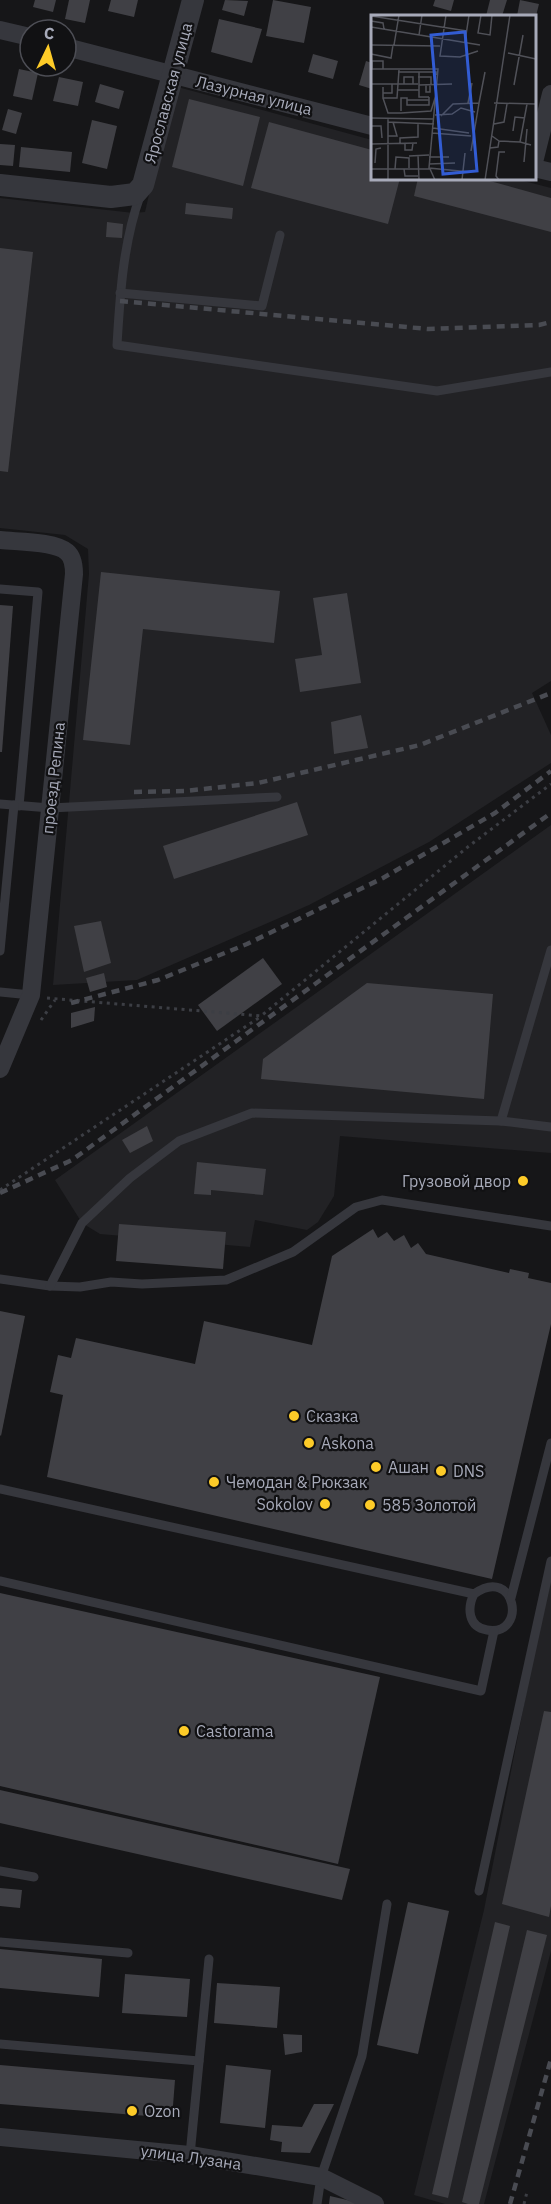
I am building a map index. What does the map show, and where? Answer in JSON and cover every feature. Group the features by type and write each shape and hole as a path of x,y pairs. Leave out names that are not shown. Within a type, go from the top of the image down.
{"street":[{"name":"Ярославская улица","path":"143,185 194,0"},
{"path":"0,30 18,35"},
{"name":"Лазурная улица","path":"78,50 371,126"},
{"path":"536,154 551,94"},
{"path":"536,168 551,172"},
{"path":"0,185 111,197 135,194 143,185"},
{"name":"проезд Репина","path":"0,540 57,545 68,552 74,563 74,584 31,995 0,1069"},
{"name":"улица Лузана","path":"0,2137 190,2155 321,2177 375,2204"}],"lane":[{"path":"143,185 132,219 120,293 117,345 437,391 551,372"},
{"path":"120,293 262,306 280,236"},
{"path":"0,589 38,592 0,951"},
{"path":"0,804 50,808 277,797"},
{"path":"501,1121 551,950"},
{"path":"0,992 31,995"},
{"path":"50,1286 82,1223 130,1178 179,1142 252,1113 501,1121 551,1127"},
{"path":"0,1279 50,1286 80,1287 111,1282 142,1284 226,1280 293,1252 356,1207 382,1200 551,1226"},
{"path":"511,1598 551,1443"},
{"path":"0,1489 474,1594"},
{"path":"479,1891 551,1561"},
{"path":"0,1581 481,1691 494,1631"},
{"path":"494,1586 503,1590 511,1598 514,1608 511,1619 504,1627 494,1631 483,1630 474,1624 469,1614 469,1604 474,1594 483,1588 494,1586"},
{"path":"0,1871 34,1877"},
{"path":"317,2204 321,2177 362,2056 387,1904"},
{"path":"0,1942 128,1953"},
{"path":"190,2155 209,1959"},
{"path":"0,2044 200,2061"}],"path":[{"path":"0,1190 261,1016 469,846 551,784"},
{"path":"31,995 55,999 261,1016"},
{"path":"524,2204 527,2192"}],"shaded area":[{"path":"174,86 371,140 371,180 520,180 551,188 551,681 532,693 551,735 551,763 429,842 309,905 137,980 53,985 89,574 88,549 65,535 0,528 0,198 134,213 145,212"},
{"path":"551,825 551,1153 340,1136 334,1196 318,1222 307,1230 255,1220 250,1247 100,1234 82,1223 55,1180"},
{"path":"551,1574 551,1951 484,2204 445,2204 414,2195 484,1910"}],"building":[{"path":"35,0 56,0 53,12 33,7"},
{"path":"69,0 90,0 85,23 78,22 78,18 65,18"},
{"path":"111,0 138,0 134,17 108,11"},
{"path":"225,0 248,1 244,16 222,10"},
{"path":"273,0 311,7 304,43 266,36"},
{"path":"435,0 454,0 451,11 433,6"},
{"path":"490,0 507,0 502,15 486,15"},
{"path":"520,0 539,4 536,16 517,15"},
{"path":"219,19 262,29 252,63 211,52"},
{"path":"313,54 338,61 333,79 308,72"},
{"path":"366,61 371,63 371,89 359,85"},
{"path":"18,74 18,78 37,78 32,100 13,96"},
{"path":"59,78 83,82 78,106 53,101"},
{"path":"100,84 124,91 119,109 95,102"},
{"path":"189,99 260,117 243,186 172,167"},
{"path":"8,109 22,113 16,134 2,130"},
{"path":"92,120 117,126 107,169 82,163"},
{"path":"269,122 371,150 371,180 399,180 388,224 251,188"},
{"path":"0,144 15,145 13,166 0,165"},
{"path":"21,147 72,152 70,172 19,167"},
{"path":"418,180 486,180 551,198 551,232 414,196"},
{"path":"186,203 233,208 232,219 185,214"},
{"path":"107,222 123,224 122,238 106,237"},
{"path":"0,248 33,252 8,472 0,471"},
{"path":"101,572 280,591 274,643 143,629 130,745 83,740"},
{"path":"347,593 361,683 300,692 295,659 322,655 313,598"},
{"path":"0,605 13,606 2,752 0,752"},
{"path":"361,715 368,748 334,754 331,722"},
{"path":"297,802 308,835 174,879 163,846"},
{"path":"101,921 111,963 84,972 74,926"},
{"path":"263,958 282,984 217,1031 198,1005"},
{"path":"104,973 107,987 90,992 86,978"},
{"path":"367,983 493,994 484,1099 261,1079 263,1059"},
{"path":"95,1007 94,1021 71,1028 71,1013"},
{"path":"147,1126 153,1141 130,1153 122,1140"},
{"path":"197,1162 266,1169 263,1195 211,1190 211,1195 194,1194"},
{"path":"119,1224 226,1232 223,1269 116,1261"},
{"name":"Сказка","path":"373,1229 378,1238 387,1232 394,1241 404,1235 411,1248 418,1243 426,1254 509,1273 510,1269 529,1273 528,1278 551,1283 551,1324 492,1579 47,1477 63,1395 50,1392 58,1355 71,1358 76,1338 195,1364 204,1321 312,1345 332,1256"},
{"path":"0,1311 25,1316 1,1436 0,1435"},
{"name":"Castorama","path":"0,1593 380,1677 338,1864 0,1786"},
{"path":"544,1711 551,1712 551,1906 549,1917 502,1904"},
{"path":"0,1790 350,1869 342,1900 0,1823"},
{"path":"0,1888 22,1890 20,1908 0,1906"},
{"path":"408,1902 449,1911 418,2054 377,2045"},
{"path":"495,1922 510,1926 448,2198 432,2194"},
{"path":"527,1930 547,1935 479,2204 468,2204 462,2202"},
{"path":"0,1949 102,1959 99,1997 0,1988"},
{"path":"125,1974 190,1979 187,2017 122,2013"},
{"path":"217,1983 280,1987 277,2028 214,2023"},
{"path":"283,2034 302,2035 302,2052 285,2055"},
{"path":"0,2065 175,2080 172,2118 0,2104"},
{"path":"226,2065 271,2070 265,2128 220,2123"},
{"path":"314,2104 334,2104 310,2153 281,2152 282,2142 270,2140 272,2125 302,2127"},
{"path":"330,2196 360,2203 360,2204 329,2204"}],"railway":[{"path":"120,301 428,329 539,325 551,322"},
{"path":"134,792 185,791 258,783 420,745 551,693"},
{"path":"71,1003 158,980 247,944 383,878 495,813 551,771"},
{"path":"0,1193 72,1160 551,813"},
{"path":"510,2204 551,2059"}],"place":[{"name":"Грузовой двор","path":"523,1181"},
{"name":"Сказка","path":"294,1416"},
{"name":"Askona","path":"309,1443"},
{"name":"Ашан","path":"376,1467"},
{"name":"DNS","path":"441,1471"},
{"name":"Чемодан & Рюкзак","path":"214,1482"},
{"name":"Sokolov","path":"325,1504"},
{"name":"585 Золотой","path":"370,1505"},
{"name":"Castorama","path":"184,1731"},
{"name":"Ozon","path":"132,2111"}]}
